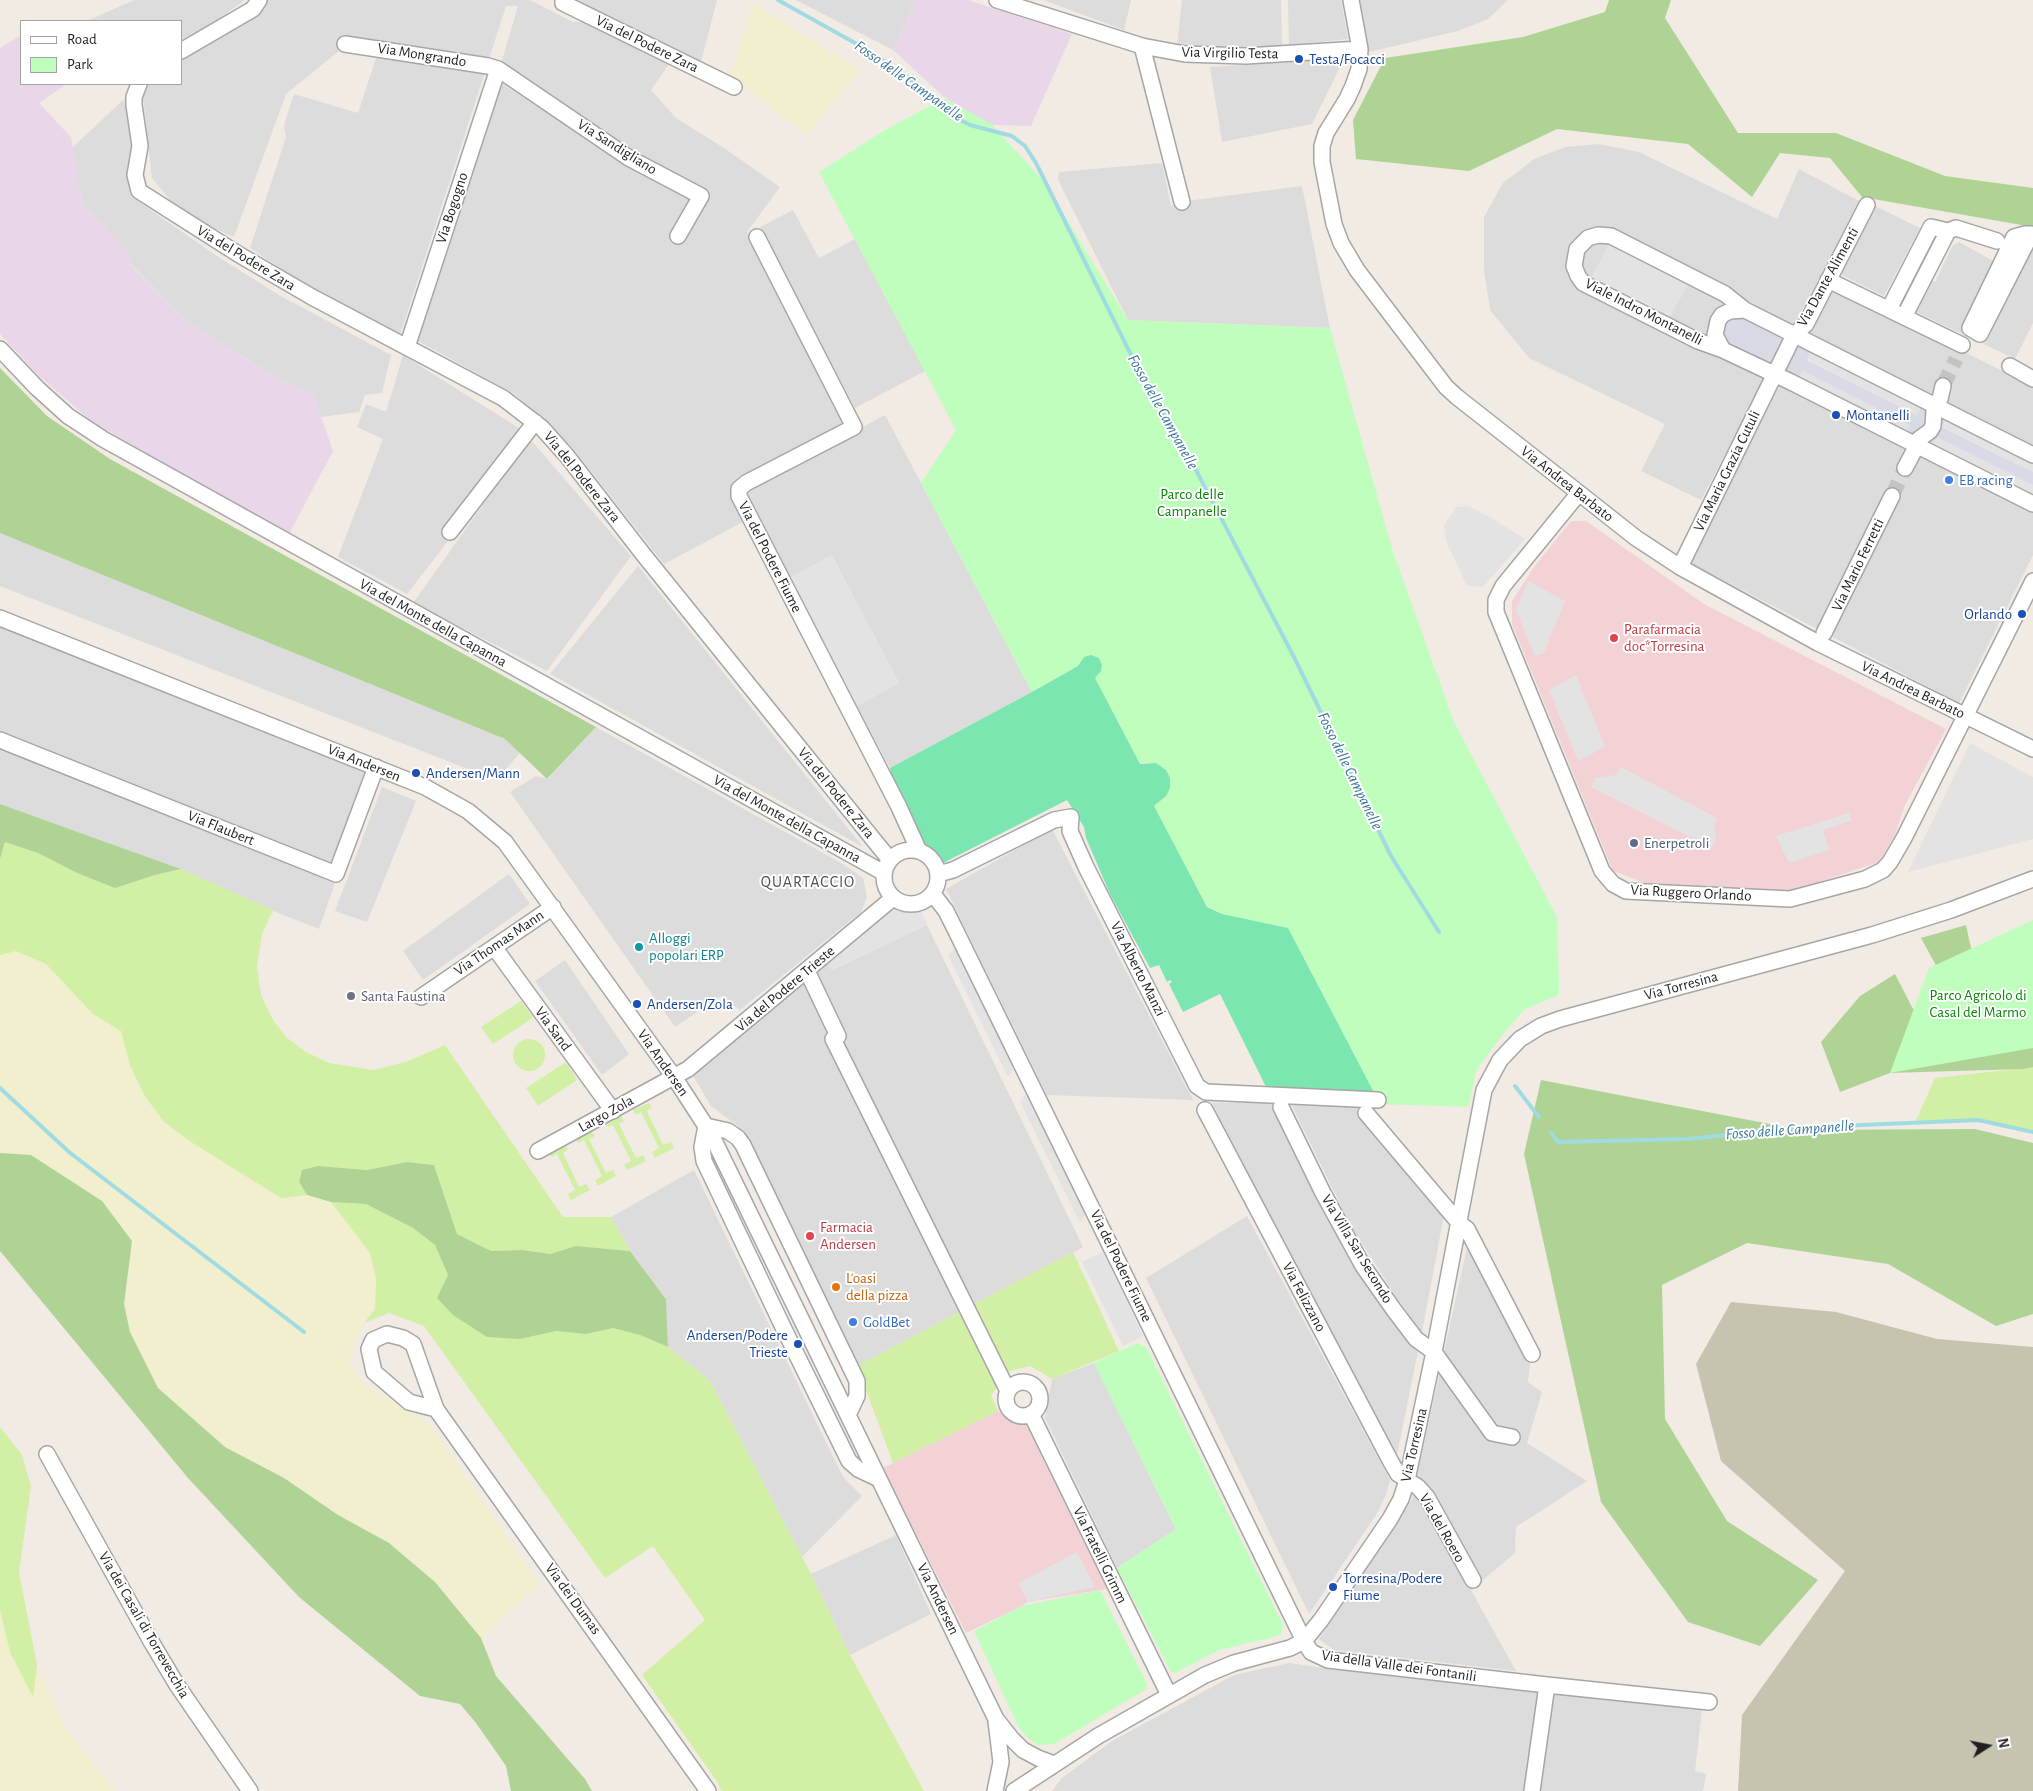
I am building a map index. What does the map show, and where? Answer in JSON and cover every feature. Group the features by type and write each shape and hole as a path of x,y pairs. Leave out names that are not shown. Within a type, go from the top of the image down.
{"street":[{"path":"182,50 253,9 259,0"},
{"name":"Via del Podere Zara","path":"563,0 563,3 734,86"},
{"name":"Via Virgilio Testa","path":"997,0 1142,46 1185,54 1246,56 1360,49"},
{"path":"1351,0 1360,49"},
{"name":"Via Mongrando","path":"345,44 498,69"},
{"path":"1142,46 1182,202"},
{"name":"Via Andrea Barbato","path":"1360,49 1359,68 1353,86 1326,133 1322,146 1323,170 1334,224 1341,243 1357,270 1446,387 1457,398 1636,538 1680,567 1818,643 2033,749"},
{"name":"Via Sandigliano","path":"498,69 629,158 700,196 678,236"},
{"name":"Via Bogogno","path":"407,347 498,69"},
{"name":"Via del Podere Zara","path":"139,85 134,97 134,105 140,146 135,175 136,186 139,191 238,254 312,297 503,398 536,422 567,456 887,866"},
{"name":"Via Dante Alimenti","path":"1775,374 1794,335 1806,324 1867,205"},
{"path":"1889,309 1931,227 1948,231 1956,228 1997,241"},
{"path":"1904,317 1948,231"},
{"name":"Viale Indro Montanelli","path":"2033,455 1745,310 1725,294 1611,236 1598,235 1588,238 1577,249 1574,266 1578,276 1584,283 1698,341 1723,350 1775,374 2033,504"},
{"name":"Via del Podere Fiume","path":"757,237 854,427 746,483 739,489 739,498 900,807 919,851"},
{"path":"1828,280 1904,317 1959,352 1970,328 1980,334 1994,291 2010,261"},
{"name":"Viale Indro Montanelli","path":"1723,350 1716,334 1718,321 1722,315 1730,311 1745,310"},
{"name":"Via del Monte della Capanna","path":"0,349 68,416 103,440 887,866"},
{"path":"2010,366 2031,374"},
{"name":"Via Maria Grazia Cutuli","path":"1680,567 1775,374"},
{"path":"450,532 536,422"},
{"path":"1905,468 1916,445"},
{"name":"Via Ruggero Orlando","path":"1579,493 1503,586 1496,600 1496,612 1598,861 1608,878 1619,888 1637,892 1790,899 1857,881 1878,873 1886,866 1896,852 2033,581"},
{"name":"Via Mario Ferretti","path":"1824,633 1892,496"},
{"name":"Via Andersen","path":"0,618 438,793 479,819 509,847 674,1077 706,1126 725,1160 996,1719 1020,1747 1038,1758 1054,1764"},
{"name":"Via Flaubert","path":"0,740 336,874 376,767"},
{"name":"Via Alberto Manzi","path":"938,874 953,870 1054,820 1071,817 1070,831 1086,867 1198,1086 1206,1092 1378,1100"},
{"path":"906,850 919,851 933,860 938,874 938,883 933,894 925,900 914,904 902,903 893,898 885,886 887,866 894,855 906,850"},
{"name":"Via Torresina","path":"1304,1641 1321,1620 1395,1511 1407,1480 1434,1352 1484,1090 1505,1055 1520,1039 1534,1030 1560,1019 1880,932 1951,910 2032,879"},
{"name":"Via del Podere Fiume","path":"933,894 955,929 1304,1641"},
{"name":"Via del Podere Trieste","path":"674,1077 731,1034 893,898"},
{"name":"Via Thomas Mann","path":"421,997 553,907"},
{"name":"Via Sand","path":"494,947 612,1111"},
{"path":"809,975 838,1036 833,1040 1008,1391"},
{"name":"Largo Zola","path":"538,1151 674,1077"},
{"name":"Via Villa San Secondo","path":"1281,1107 1323,1193 1363,1266 1416,1339 1434,1352 1492,1433 1512,1437"},
{"name":"Via Felizzano","path":"1205,1110 1391,1462 1398,1474 1407,1480"},
{"path":"1366,1113 1459,1223 1467,1229 1532,1354"},
{"path":"848,1413 857,1396 857,1381 743,1146 734,1134 706,1126 702,1147 704,1162 849,1461 858,1470 879,1479"},
{"name":"Via dei Dumas","path":"436,1408 409,1402 374,1372 370,1349 373,1340 387,1334 403,1338 413,1344 436,1408 708,1791"},
{"path":"1022,1381 1033,1384 1040,1394 1040,1400 1036,1411 1031,1414 1020,1416 1011,1411 1006,1401 1011,1386 1022,1381"},
{"name":"Via Fratelli Grimm","path":"1031,1414 1169,1695"},
{"name":"Via dei Casali di Torrevecchia","path":"47,1454 177,1685 250,1791"},
{"name":"Via del Roero","path":"1407,1480 1418,1487 1427,1497 1473,1580"},
{"name":"Via della Valle dei Fontanili","path":"1014,1791 1054,1764 1169,1695 1222,1667 1284,1650 1304,1641 1314,1654 1328,1660 1547,1686 1709,1702"},
{"path":"1532,1791 1547,1686"},
{"name":"Via Andersen","path":"995,1791 1001,1762 996,1719"}],"shaded area":[{"path":"134,0 245,0 213,23 182,39 182,20 89,20"},
{"path":"266,0 530,0 573,22 591,22 671,61 651,90 676,118 724,148 780,187 747,232 846,423 738,477 732,486 732,496 743,522 664,564 571,446 515,394 418,341 501,83 606,151 702,204 708,193 620,144 501,64 518,6 506,6 489,59 342,38 339,51 286,94 234,237 197,221 170,200 152,178 143,98 147,85 182,85 182,59 259,13"},
{"path":"576,0 717,0 701,62"},
{"path":"796,0 916,0 893,50"},
{"path":"916,0 968,0 1072,34 1031,126 992,125 945,98 893,50"},
{"path":"1043,0 1131,0 1124,30"},
{"path":"1182,0 1281,0 1282,47 1177,46"},
{"path":"1288,0 1341,0 1348,39 1289,45"},
{"path":"1360,0 1508,0 1488,19 1458,31 1369,52"},
{"path":"753,4 860,70 807,135 730,76"},
{"path":"20,36 20,85 66,85 39,103 71,137 82,203 132,257 129,264 189,323 280,380 313,394 333,451 288,536 91,421 38,375 0,334 0,48"},
{"path":"377,55 485,72 399,338 296,279 250,248 286,137 284,125 294,94 358,113"},
{"path":"1344,59 1312,124 1222,142 1210,67"},
{"path":"124,99 134,148 129,177 130,196 220,258 279,295 391,355 382,393 365,395 359,412 321,417 313,394 280,380 189,323 129,263 131,257 82,203 72,148"},
{"path":"1599,144 1639,152 1777,219 1799,169 1861,202 1701,500 1641,471 1665,424 1529,358 1490,310 1484,270 1484,217 1503,183 1534,159 1565,147"},
{"path":"1162,163 1171,206 1194,200 1302,186 1330,328 1128,320 1058,180 1059,172"},
{"path":"1875,206 1920,228 1884,296 1840,274"},
{"path":"793,210 819,258 855,239 925,371 855,408 760,227"},
{"path":"2012,230 2033,239 2033,323 2015,359 1914,311 1930,279 1935,282 1953,245 1959,242 1995,262"},
{"path":"1609,244 1689,284 1668,319 1590,280"},
{"path":"1831,286 2033,386 2033,447 1806,331"},
{"path":"1733,317 1745,317 1777,335 1780,346 1773,358 1762,360 1726,341 1722,331 1725,322"},
{"path":"1797,346 1810,352 1807,360 1917,415 1922,406 1946,418 1942,427 2033,472 2033,485 1937,437 1932,446 1906,433 1910,425 1803,371 1799,378 1790,376 1784,370 1794,347"},
{"path":"1810,352 1922,406 1918,415 1807,359"},
{"path":"403,355 522,430 452,536 407,594 338,557 383,439 357,427 366,404 386,412"},
{"path":"1803,371 1910,425 1906,433 1799,378"},
{"path":"1780,385 2033,513 2033,555 1959,703 1689,562"},
{"path":"885,415 1032,692 890,768 857,706 899,683 832,556 789,578 743,491"},
{"path":"1946,418 2033,461 2033,472 1942,426"},
{"path":"1937,436 2033,485 2033,496 1932,446"},
{"path":"530,439 631,556 547,671 413,603"},
{"path":"1468,506 1490,517 1525,539 1483,587 1467,586 1446,541 1444,525 1456,507"},
{"path":"1571,521 1586,521 1704,604 1946,729 1905,805 1895,834 1879,862 1795,890 1737,890 1645,883 1613,871 1512,624 1512,601 1534,567"},
{"path":"0,533 505,739 520,753 496,780 0,586"},
{"path":"831,555 899,683 857,706 789,578"},
{"path":"638,566 863,847 550,674"},
{"path":"1528,581 1565,601 1544,653 1535,656 1516,610"},
{"path":"0,625 369,771 333,865 0,732"},
{"path":"1576,675 1605,747 1578,761 1549,690"},
{"path":"596,727 843,864 863,878 867,897 861,912 740,1010 721,996 675,1027 510,792 536,776 548,779"},
{"path":"1970,743 2033,777 2033,839 1908,872"},
{"path":"0,745 335,883 319,929 263,907 181,869 0,805"},
{"path":"1621,767 1717,818 1714,825 1716,840 1712,848 1591,787 1595,778 1616,775"},
{"path":"382,787 416,801 367,922 335,911"},
{"path":"1849,813 1851,821 1823,830 1829,850 1789,863 1776,836"},
{"path":"1052,829 1193,1100 1047,1095 946,889"},
{"path":"509,874 530,904 423,980 403,951"},
{"path":"892,908 905,913 922,912 927,925 831,970 827,960"},
{"path":"927,925 1083,1247 857,1366 750,1142 738,1126 711,1106 693,1076 827,960 832,970"},
{"path":"955,948 1014,1069 1008,1077 948,956"},
{"path":"16,951 46,964 93,1014 121,1031 130,1065 144,1095 164,1122 191,1142 220,1158 276,1196 281,1198 307,1195 331,1202 370,1253 376,1279 375,1309 364,1323 354,1343 350,1365 364,1386 428,1422 539,1584 481,1638 435,1582 389,1543 338,1515 284,1478 225,1447 158,1388 130,1332 124,1304 132,1241 101,1201 31,1155 0,1153 0,955"},
{"path":"565,960 629,1054 602,1075 535,981"},
{"path":"1026,1094 1086,1214 1080,1223 1020,1102"},
{"path":"1271,1102 1336,1230 1382,1304 1418,1351 1397,1455 1285,1246 1212,1103"},
{"path":"1290,1102 1353,1103 1444,1215 1422,1332 1397,1298 1351,1226"},
{"path":"694,1170 843,1477 862,1496 802,1557 710,1381 668,1347 666,1298 630,1251 611,1217"},
{"path":"1247,1216 1390,1480 1386,1495 1376,1515 1309,1614 1146,1278"},
{"path":"1469,1238 1530,1364 1528,1382 1542,1392 1527,1443 1587,1481 1516,1527 1515,1553 1471,1590 1516,1671 1334,1650 1319,1639 1412,1499"},
{"path":"1103,1252 1143,1336 1123,1346 1082,1262"},
{"path":"1731,1302 1836,1312 1937,1339 2033,1347 2033,1791 1738,1791 1742,1715 1845,1571 1721,1461 1696,1364"},
{"path":"1094,1363 1176,1529 1117,1568 1045,1418 1052,1379"},
{"path":"998,1411 1026,1425 1107,1589 1027,1602 966,1633 883,1468"},
{"path":"896,1535 931,1614 850,1655 811,1574"},
{"path":"1077,1552 1095,1587 1027,1602 1019,1583"},
{"path":"0,1610 10,1652 33,1696 37,1665 64,1726 115,1791 0,1791"},
{"path":"1289,1663 1702,1710 1695,1771 1706,1774 1703,1791 1052,1791 1062,1778 1112,1741 1234,1675"}],"green space":[{"path":"1609,0 1671,0 1665,18 1738,133 1836,133 1945,176 2033,188 2033,227 1862,197 1830,158 1780,153 1752,197 1688,144 1557,129 1469,171 1356,159 1353,120 1385,58 1523,37 1605,12"},
{"name":"Parco delle Campanelle","path":"945,98 992,125 1042,179 1128,320 1330,328 1393,552 1454,722 1557,917 1559,995 1525,1009 1503,1034 1477,1069 1468,1107 1380,1104 1288,928 1222,914 1207,906 1153,806 1166,796 1148,762 1140,764 1095,678 1101,671 1102,665 1099,658 1084,657 1078,666 1032,692 921,483 956,430 819,172 885,130"},
{"path":"0,368 47,416 110,459 596,727 547,779 505,739 0,533"},
{"path":"1091,655 1099,658 1102,665 1101,671 1095,678 1140,764 1156,763 1166,770 1170,778 1170,788 1166,796 1154,806 1207,907 1222,914 1288,928 1380,1104 1267,1089 1220,994 1183,1012 1169,984 1172,982 1170,980 1167,982 1159,965 1150,968 1110,894 1086,838 1084,827 1067,800 943,863 927,847 893,782 890,768 1032,692 1078,666 1084,657"},
{"path":"0,804 181,869 115,888 77,873 38,853 5,842 0,859"},
{"path":"5,842 38,853 77,873 115,887 181,869 273,910 262,934 257,966 261,995 273,1020 286,1037 306,1052 329,1063 373,1070 406,1062 445,1045 563,1217 611,1217 630,1251 576,1246 550,1254 523,1250 491,1251 457,1234 434,1165 407,1162 367,1170 318,1166 299,1182 307,1195 281,1198 191,1142 164,1122 144,1095 130,1065 121,1031 93,1014 46,964 16,951 0,955 0,859"},
{"name":"Parco Agricolo di Casal del Marmo","path":"2033,920 2033,1048 1890,1073 1929,968"},
{"path":"1966,925 1971,948 2033,956 2033,1067 2023,1069 1890,1073 1840,1092 1821,1042 1860,996 1895,974 1913,1009 1950,991 1921,938"},
{"path":"521,1001 533,1018 493,1044 481,1027"},
{"path":"529,1039 540,1044 545,1055 540,1066 529,1071 518,1066 513,1055 518,1044"},
{"path":"566,1062 577,1080 538,1106 526,1088"},
{"path":"2033,1067 2033,1132 1978,1120 1915,1123 1935,1078"},
{"path":"1541,1080 1801,1130 1975,1129 2033,1143 2033,1314 1996,1326 1888,1264 1747,1243 1662,1285 1665,1419 1727,1521 1818,1580 1760,1646 1688,1622 1601,1502 1524,1154"},
{"path":"649,1103 652,1108 647,1111 663,1145 671,1142 674,1148 655,1158 652,1152 659,1148 641,1112 636,1115 633,1110"},
{"path":"621,1115 624,1121 619,1124 636,1158 643,1155 646,1161 627,1170 624,1165 631,1161 613,1125 608,1127 605,1123"},
{"path":"591,1131 595,1136 589,1139 606,1173 613,1170 616,1176 598,1186 595,1180 602,1176 584,1140 578,1143 576,1138"},
{"path":"565,1145 568,1150 563,1153 579,1187 586,1184 590,1190 571,1200 568,1194 575,1190 557,1154 551,1157 549,1152"},
{"path":"0,1153 31,1155 102,1201 132,1241 124,1304 130,1332 158,1388 225,1447 284,1478 338,1515 389,1543 435,1582 481,1638 496,1676 585,1779 592,1791 511,1791 506,1766 476,1723 460,1704 420,1696 299,1597 188,1478 0,1251"},
{"path":"407,1162 434,1165 457,1234 491,1251 523,1250 550,1254 576,1246 630,1251 666,1299 668,1347 640,1335 613,1328 586,1334 556,1331 520,1339 487,1337 453,1315 437,1298 448,1275 435,1245 413,1228 366,1204 331,1202 307,1195 299,1182 302,1170 318,1166 367,1170"},
{"path":"331,1202 366,1204 413,1228 435,1245 448,1275 520,1339 556,1331 586,1334 613,1328 640,1335 668,1347 710,1381 811,1574 850,1655 924,1791 721,1791 718,1783 642,1675 705,1620 653,1546 605,1578 424,1326 389,1313 364,1323 375,1309 376,1279 370,1253"},
{"path":"1073,1252 1119,1351 1052,1379 1030,1366 1010,1371 991,1395 998,1411 893,1463 857,1366"},
{"path":"1138,1343 1146,1347 1283,1625 1281,1635 1219,1650 1175,1673 1171,1672 1117,1568 1176,1529 1094,1363"},
{"path":"0,1427 22,1455 31,1486 19,1572 37,1665 33,1697 10,1652 0,1610"},
{"path":"1100,1590 1147,1685 1145,1690 1054,1744 1039,1745 1029,1739 1019,1728 974,1631 1022,1606"}],"waterway":[{"name":"Fosso delle Campanelle","path":"778,0 864,48 919,85 957,118 970,125 1012,136 1025,146 1036,163 1138,369 1188,455 1294,657 1391,856 1439,932"},
{"name":"Fosso delle Campanelle","path":"1515,1086 1539,1117"},
{"path":"0,1088 69,1152 304,1332"},
{"name":"Fosso delle Campanelle","path":"1551,1133 1558,1142 1688,1139 1792,1128 1978,1120 2033,1132"}],"tunnel":[{"path":"1943,386 1956,359"},
{"path":"1892,496 1905,468"}],"place":[{"name":"Testa/Focacci","path":"1299,59"},
{"name":"Montanelli","path":"1836,415"},
{"name":"EB racing","path":"1949,480"},
{"name":"Orlando","path":"2022,614"},
{"name":"Parafarmacia doc*Torresina","path":"1614,638"},
{"name":"Andersen/Mann","path":"416,773"},
{"name":"Enerpetroli","path":"1634,843"},
{"name":"Alloggi popolari ERP","path":"639,947"},
{"name":"Santa Faustina","path":"351,996"},
{"name":"Andersen/Zola","path":"637,1004"},
{"name":"Farmacia Andersen","path":"810,1236"},
{"name":"L'oasi della pizza","path":"836,1287"},
{"name":"GoldBet","path":"853,1322"},
{"name":"Andersen/Podere Trieste","path":"798,1344"},
{"name":"Torresina/Podere Fiume","path":"1333,1587"}],"district":[{"name":"QUARTACCIO","path":"808,882"}]}
